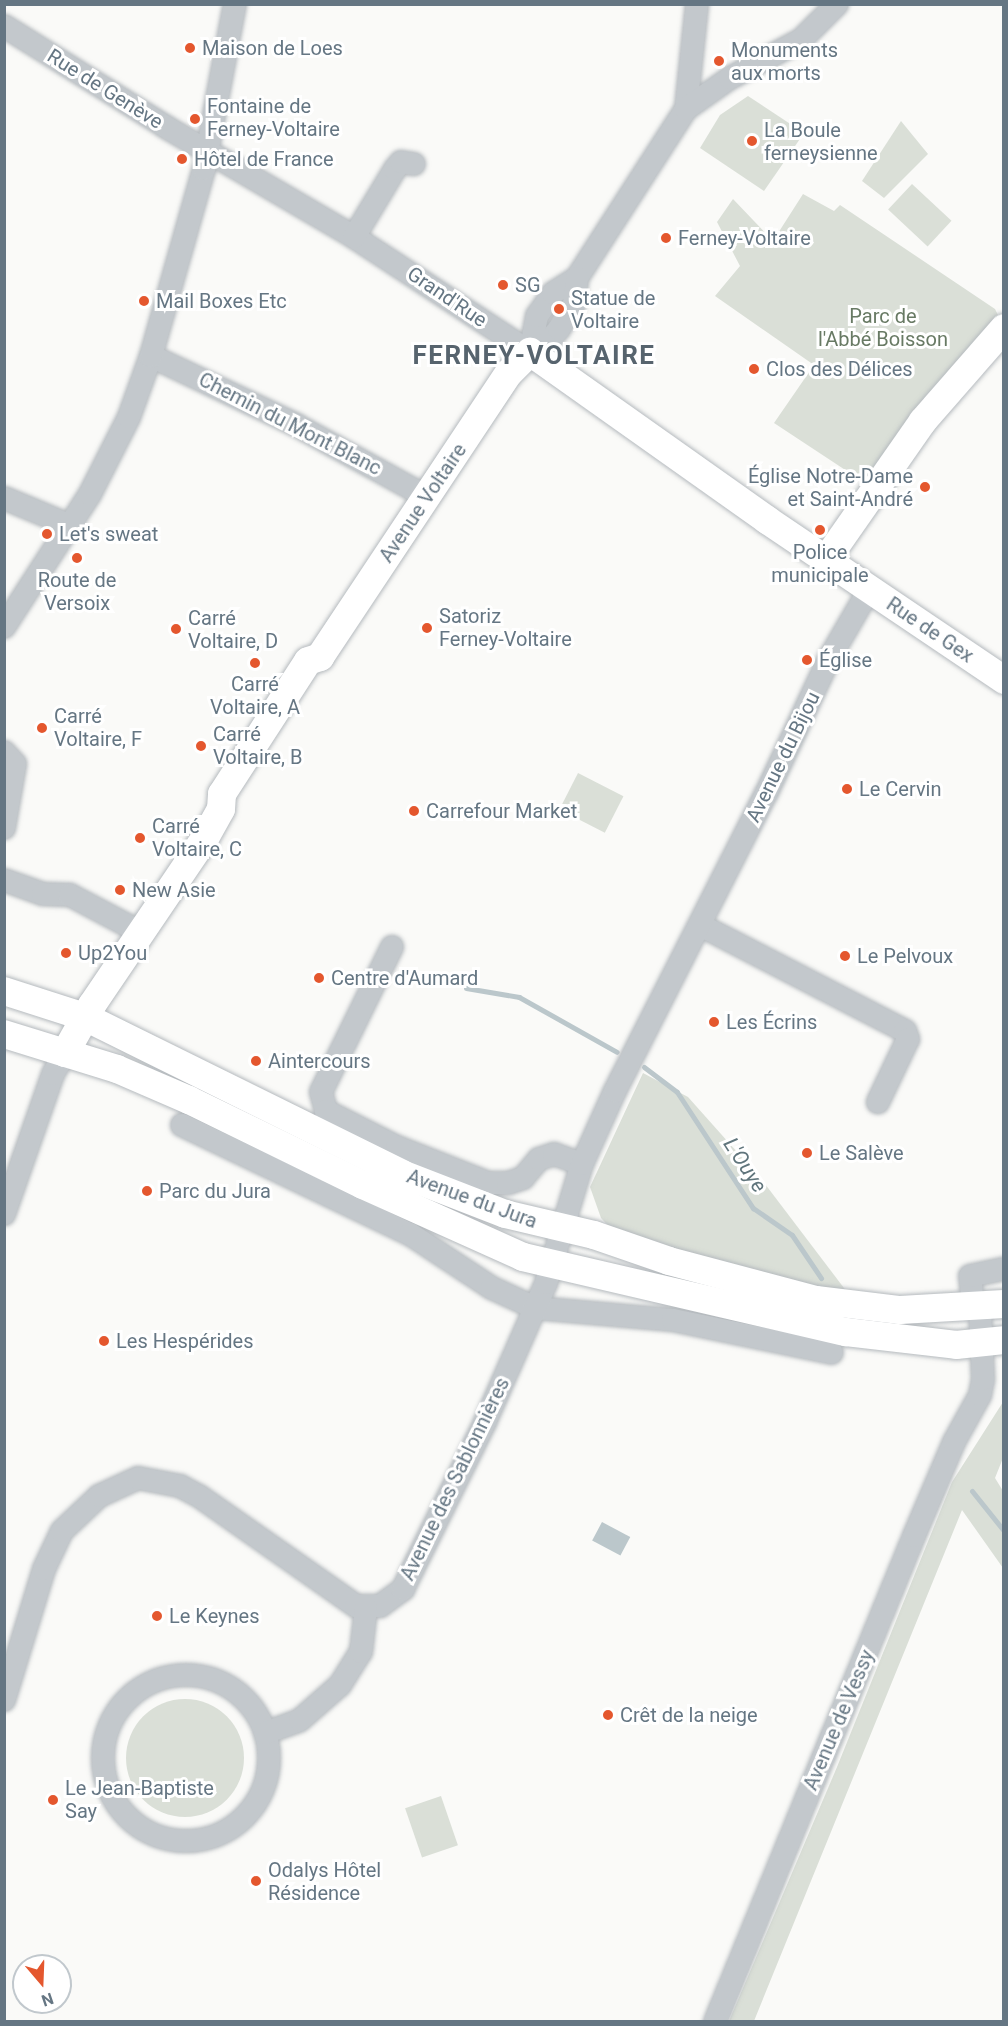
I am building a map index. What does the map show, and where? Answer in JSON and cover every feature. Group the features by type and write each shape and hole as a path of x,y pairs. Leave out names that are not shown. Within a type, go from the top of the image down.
{"main road":[{"path":"826,560 923,421 1004,328"},
{"name":"Avenue Voltaire","path":"65,1053 85,1017 221,809 222,794 308,661 320,657 509,373 530,352"},
{"name":"Grand'Rue","path":"530,352 826,560"},
{"name":"Rue de Gex","path":"826,560 1004,680"},
{"name":"Avenue du Jura","path":"4,991 85,1017 402,1174 505,1214 563,1228 816,1300 900,1310 980,1307"},
{"name":"Avenue du Jura","path":"4,1034 117,1069 189,1100 346,1178 508,1251 814,1327 984,1343"}],"street":[{"path":"4,627 71,526 111,456 151,356 207,150 235,4"},
{"name":"Avenue Voltaire","path":"686,109 697,4"},
{"name":"Avenue Voltaire","path":"530,352 548,342 559,329 574,304 577,278 686,109 730,78 801,40 837,4"},
{"name":"Rue de Genève","path":"4,26 207,150"},
{"name":"Grand'Rue","path":"207,150 354,237 530,352"},
{"path":"354,237 395,169 401,162 414,164"},
{"name":"Chemin du Mont Blanc","path":"151,356 297,425 427,497"},
{"path":"4,498 71,526"},
{"name":"Avenue du Bijou","path":"554,1264 582,1164 829,659 869,590"},
{"path":"4,752 15,764 4,828"},
{"path":"4,880 43,894 70,895 142,933"},
{"path":"700,925 905,1031 908,1039 878,1102"},
{"path":"392,947 321,1092 326,1111 397,1147 488,1183 508,1184 523,1178 539,1159 554,1154 582,1164"},
{"path":"4,1214 53,1074 65,1053"},
{"path":"182,1125 410,1234 492,1288 535,1308 673,1320 832,1353"},
{"name":"Avenue des Sablonnières","path":"366,1608 392,1601 403,1589 485,1422 554,1264"},
{"name":"Avenue de Vessy","path":"715,2022 812,1779 966,1419 981,1389 984,1343 980,1307 970,1276 1004,1269"},
{"path":"4,1700 44,1569 62,1531 99,1496 138,1478 180,1486 199,1496 342,1599 366,1608 361,1652 340,1685 300,1720 266,1733"},
{"path":"200,1676 231,1688 252,1708 266,1733 268,1774 256,1802 235,1826 206,1839 174,1840 141,1828 114,1801 106,1784 103,1746 108,1727 130,1697 162,1678 200,1676"}],"green space":[{"name":"La Boule ferneysienne","path":"748,96 804,133 764,191 700,148 720,115"},
{"path":"901,121 928,154 884,198 862,181"},
{"path":"912,184 951,221 928,246 888,210"},
{"name":"Parc de l'Abbé Boisson","path":"803,194 834,211 840,205 995,309 998,315 933,390 865,483 774,423 814,365 715,296 740,266 717,222 733,199 773,241"},
{"path":"578,773 623,796 605,833 559,810"},
{"path":"643,1073 688,1097 762,1180 847,1292 815,1293 617,1235 601,1218 590,1187"},
{"path":"1003,1402 1003,1458 995,1478 1003,1491 1003,1568 962,1510 754,2021 729,2021 837,1767 952,1482"},
{"path":"185,1699 218,1709 234,1725 244,1758 234,1791 218,1807 185,1817 152,1807 136,1791 126,1758 136,1725 152,1709"},
{"path":"441,1796 458,1845 422,1858 405,1808"}],"shaded area":[{"path":"602,1522 630,1537 620,1556 592,1541"}],"waterway":[{"name":"L'Ouye","path":"466,988 519,997 617,1052"},
{"name":"L'Ouye","path":"644,1067 677,1092 753,1208 792,1235 821,1278"},
{"name":"L'Ouye","path":"972,1491 1004,1531"}],"place":[{"name":"Maison de Loes","path":"190,48"},
{"name":"Monuments aux morts","path":"719,61"},
{"name":"Fontaine de Ferney-Voltaire","path":"195,119"},
{"name":"La Boule ferneysienne","path":"752,141"},
{"name":"Hôtel de France","path":"182,159"},
{"name":"Ferney-Voltaire","path":"666,238"},
{"name":"SG","path":"503,285"},
{"name":"Mail Boxes Etc","path":"144,301"},
{"name":"Statue de Voltaire","path":"559,309"},
{"name":"Clos des Délices","path":"754,369"},
{"name":"Église Notre-Dame et Saint-André","path":"925,487"},
{"name":"Police municipale","path":"820,530"},
{"name":"Let's sweat","path":"47,534"},
{"name":"Route de Versoix","path":"77,558"},
{"name":"Satoriz Ferney-Voltaire","path":"427,628"},
{"name":"Carré Voltaire, D","path":"176,629"},
{"name":"Église","path":"807,660"},
{"name":"Carré Voltaire, A","path":"255,663"},
{"name":"Carré Voltaire, F","path":"42,728"},
{"name":"Carré Voltaire, B","path":"201,746"},
{"name":"Le Cervin","path":"847,789"},
{"name":"Carrefour Market","path":"414,811"},
{"name":"Carré Voltaire, C","path":"140,838"},
{"name":"New Asie","path":"120,890"},
{"name":"Up2You","path":"66,953"},
{"name":"Le Pelvoux","path":"845,956"},
{"name":"Centre d'Aumard","path":"319,978"},
{"name":"Les Écrins","path":"714,1022"},
{"name":"Aintercours","path":"256,1061"},
{"name":"Le Salève","path":"807,1153"},
{"name":"Parc du Jura","path":"147,1191"},
{"name":"Les Hespérides","path":"104,1341"},
{"name":"Le Keynes","path":"157,1616"},
{"name":"Crêt de la neige","path":"608,1715"},
{"name":"Le Jean-Baptiste Say","path":"53,1800"},
{"name":"Odalys Hôtel Résidence","path":"256,1881"}],"district":[{"name":"FERNEY-VOLTAIRE","path":"534,356"}]}
